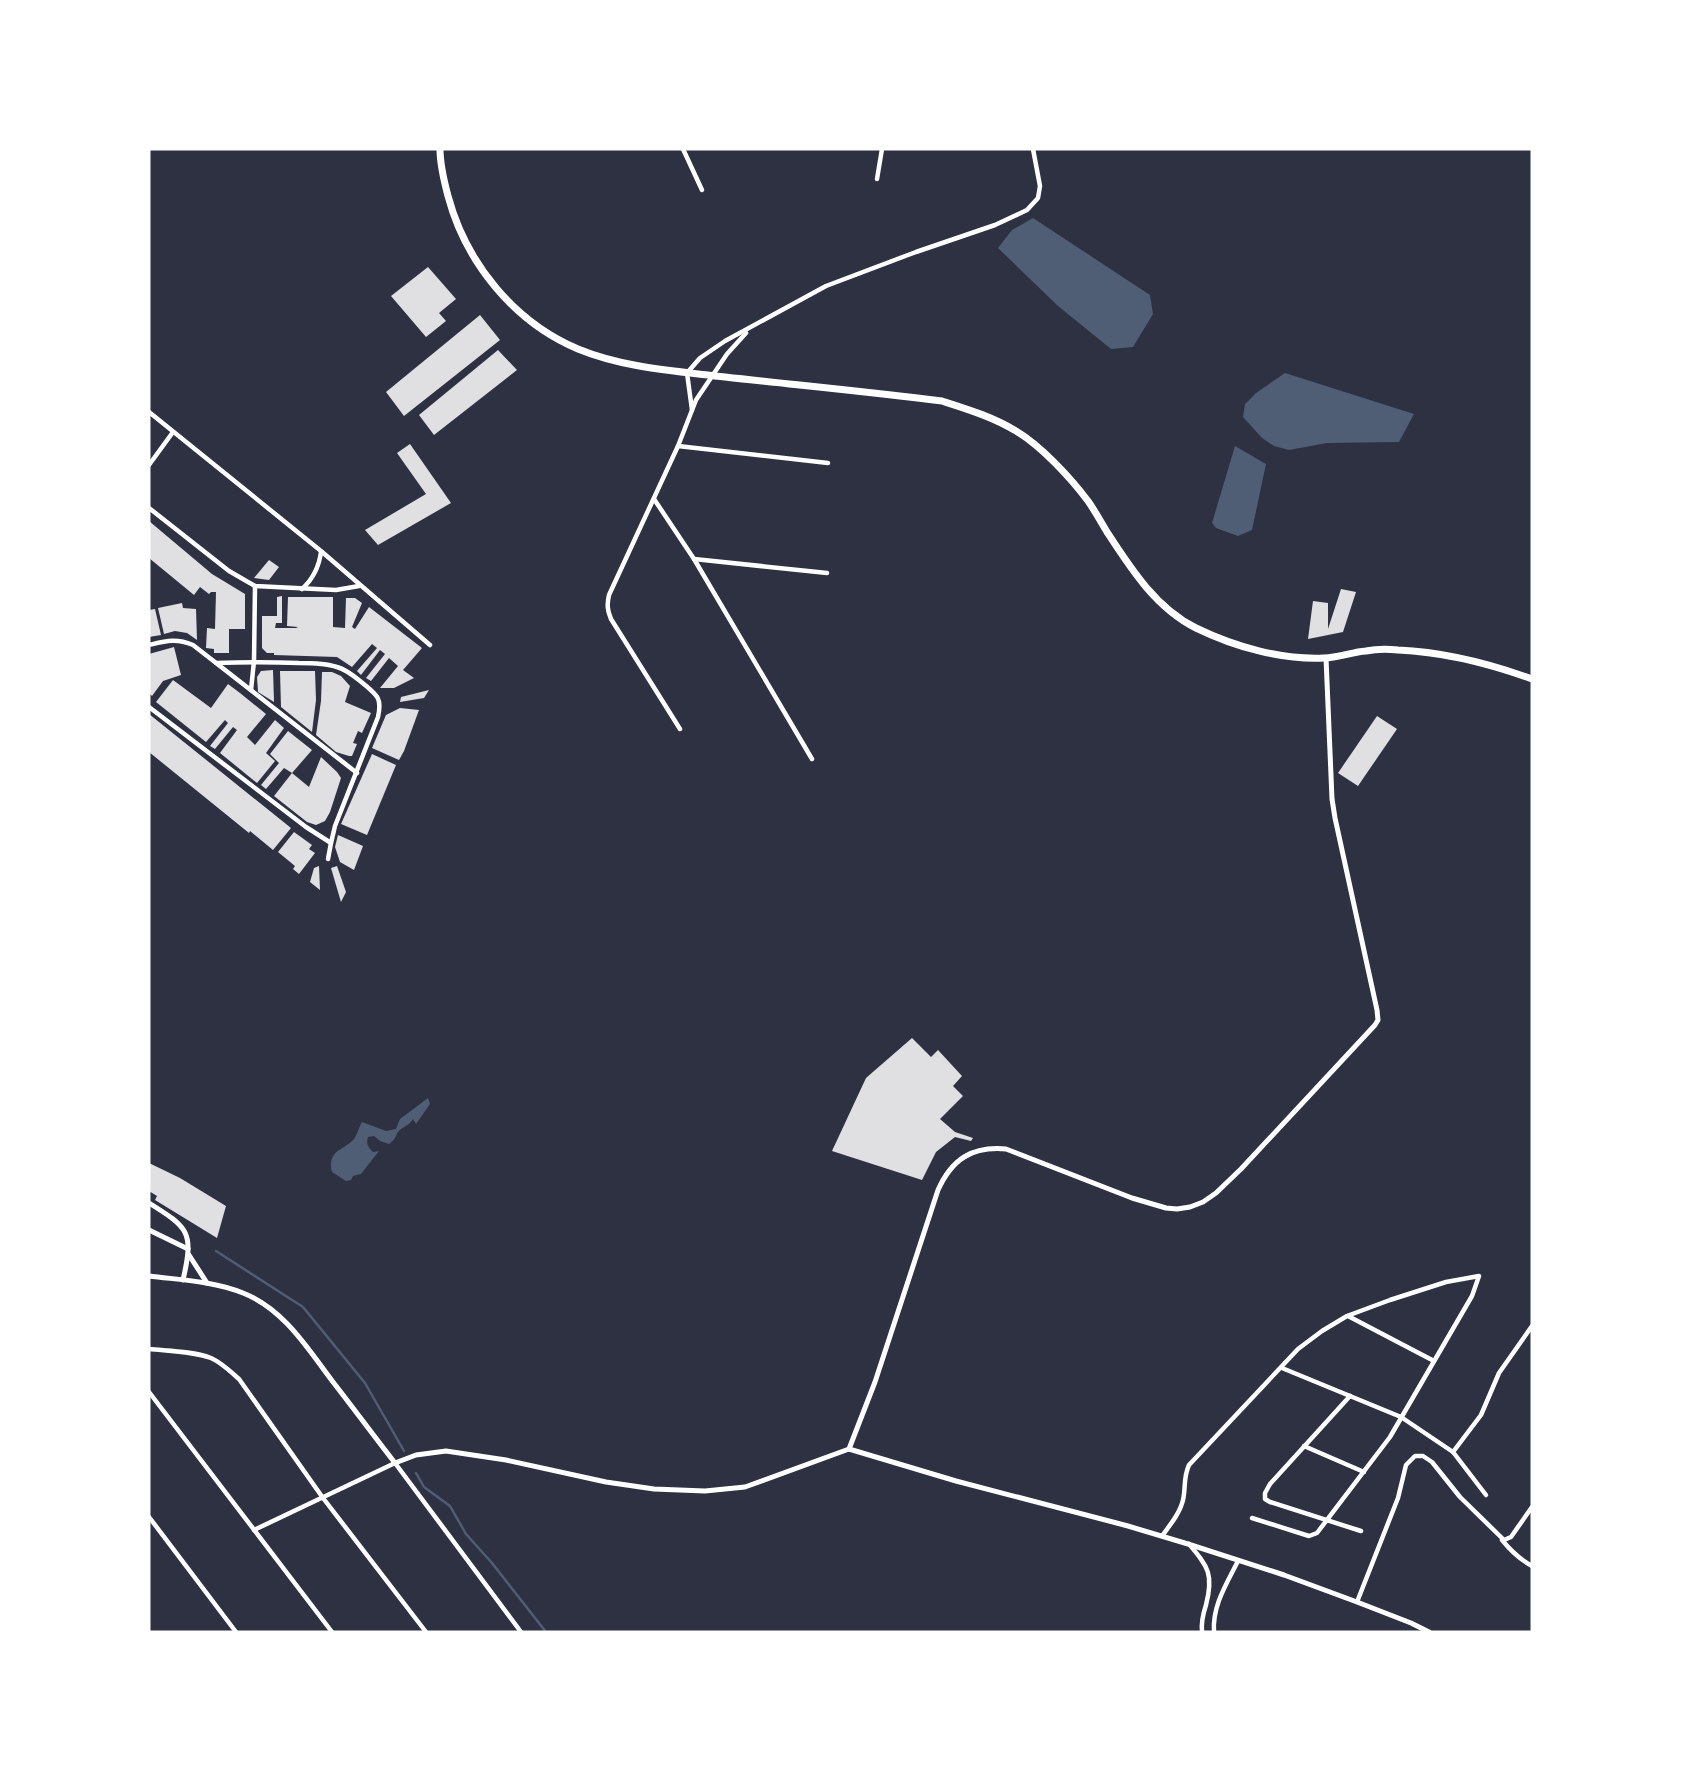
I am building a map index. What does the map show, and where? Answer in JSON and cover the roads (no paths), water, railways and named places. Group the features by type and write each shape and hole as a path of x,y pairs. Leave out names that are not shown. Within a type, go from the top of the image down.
{"main road":[{"path":"440,149 451,208 467,246 481,270 518,311 561,341 580,350 627,364 942,401 975,412 1018,432 1040,449 1088,501 1134,573 1154,596 1176,616 1217,638 1294,657 1326,658 1368,650 1434,652 1465,658 1532,679"}],"street":[{"path":"683,149 702,190"},
{"path":"877,179 882,149"},
{"path":"692,410 687,373 710,351 826,286 916,251 995,225 1027,210 1038,198 1040,186 1033,149"},
{"path":"680,729 608,612 609,595 700,393 727,354 752,328"},
{"path":"149,412 321,551 429,645"},
{"path":"149,465 173,432"},
{"path":"678,446 828,463"},
{"path":"654,498 694,559 812,759"},
{"path":"149,508 229,571 255,586 336,590 360,586"},
{"path":"302,589 312,579 321,551"},
{"path":"694,559 827,573"},
{"path":"251,690 255,586"},
{"path":"149,645 181,640 193,645 357,773"},
{"path":"849,1449 875,1382 938,1190 944,1176 960,1159 991,1147 1006,1149 1132,1198 1166,1208 1190,1207 1216,1193 1372,1031 1378,1020 1377,1010 1332,799 1326,658"},
{"path":"216,663 254,661 340,667 374,693 381,704 335,826 328,859"},
{"path":"149,706 296,820 331,843"},
{"path":"149,1203 181,1226 189,1252 207,1283"},
{"path":"149,1230 189,1252"},
{"path":"183,1280 189,1252"},
{"path":"149,1276 207,1283 245,1293 282,1318 521,1632"},
{"path":"1162,1536 1174,1520 1183,1499 1185,1475 1189,1465 1298,1349 1347,1316 1446,1282 1479,1276 1472,1296 1390,1437 1317,1533 1309,1536 1252,1518"},
{"path":"1347,1316 1434,1361"},
{"path":"1453,1452 1481,1415 1499,1373 1532,1326"},
{"path":"149,1349 211,1359 224,1365 239,1379 323,1498 426,1632"},
{"path":"1282,1368 1401,1417 1453,1452 1486,1496"},
{"path":"149,1392 332,1632"},
{"path":"1350,1396 1270,1484 1265,1499 1270,1503 1361,1531"},
{"path":"1304,1446 1364,1472"},
{"path":"254,1530 416,1455 446,1451 506,1460 606,1482 654,1489 705,1492 745,1487 849,1449 1188,1544 1284,1575 1429,1632"},
{"path":"1357,1602 1398,1498 1406,1465 1415,1456 1423,1456 1432,1462 1460,1497 1511,1551 1532,1566"},
{"path":"1501,1539 1511,1537 1532,1507"},
{"path":"149,1517 236,1632"},
{"path":"1188,1544 1203,1562 1210,1581 1202,1632"},
{"path":"1214,1632 1215,1613 1238,1561"}],"water":[{"path":"1033,218 1150,295 1153,314 1133,347 1111,349 1058,306 998,248 1012,230"},
{"path":"1285,373 1414,414 1399,442 1327,443 1289,450 1274,446 1262,438 1243,417 1245,404"},
{"path":"1235,446 1266,464 1252,530 1238,536 1216,528 1212,523"},
{"path":"428,1098 430,1104 416,1124 413,1119 389,1144 374,1136 368,1137 367,1144 370,1149 373,1152 379,1151 361,1174 346,1181 332,1172 334,1155 354,1139 362,1122 386,1131 396,1129 400,1119"}],"waterway":[{"path":"216,1251 303,1307 365,1383 404,1451"},
{"path":"416,1473 424,1487 450,1506 466,1534 546,1632"}]}
